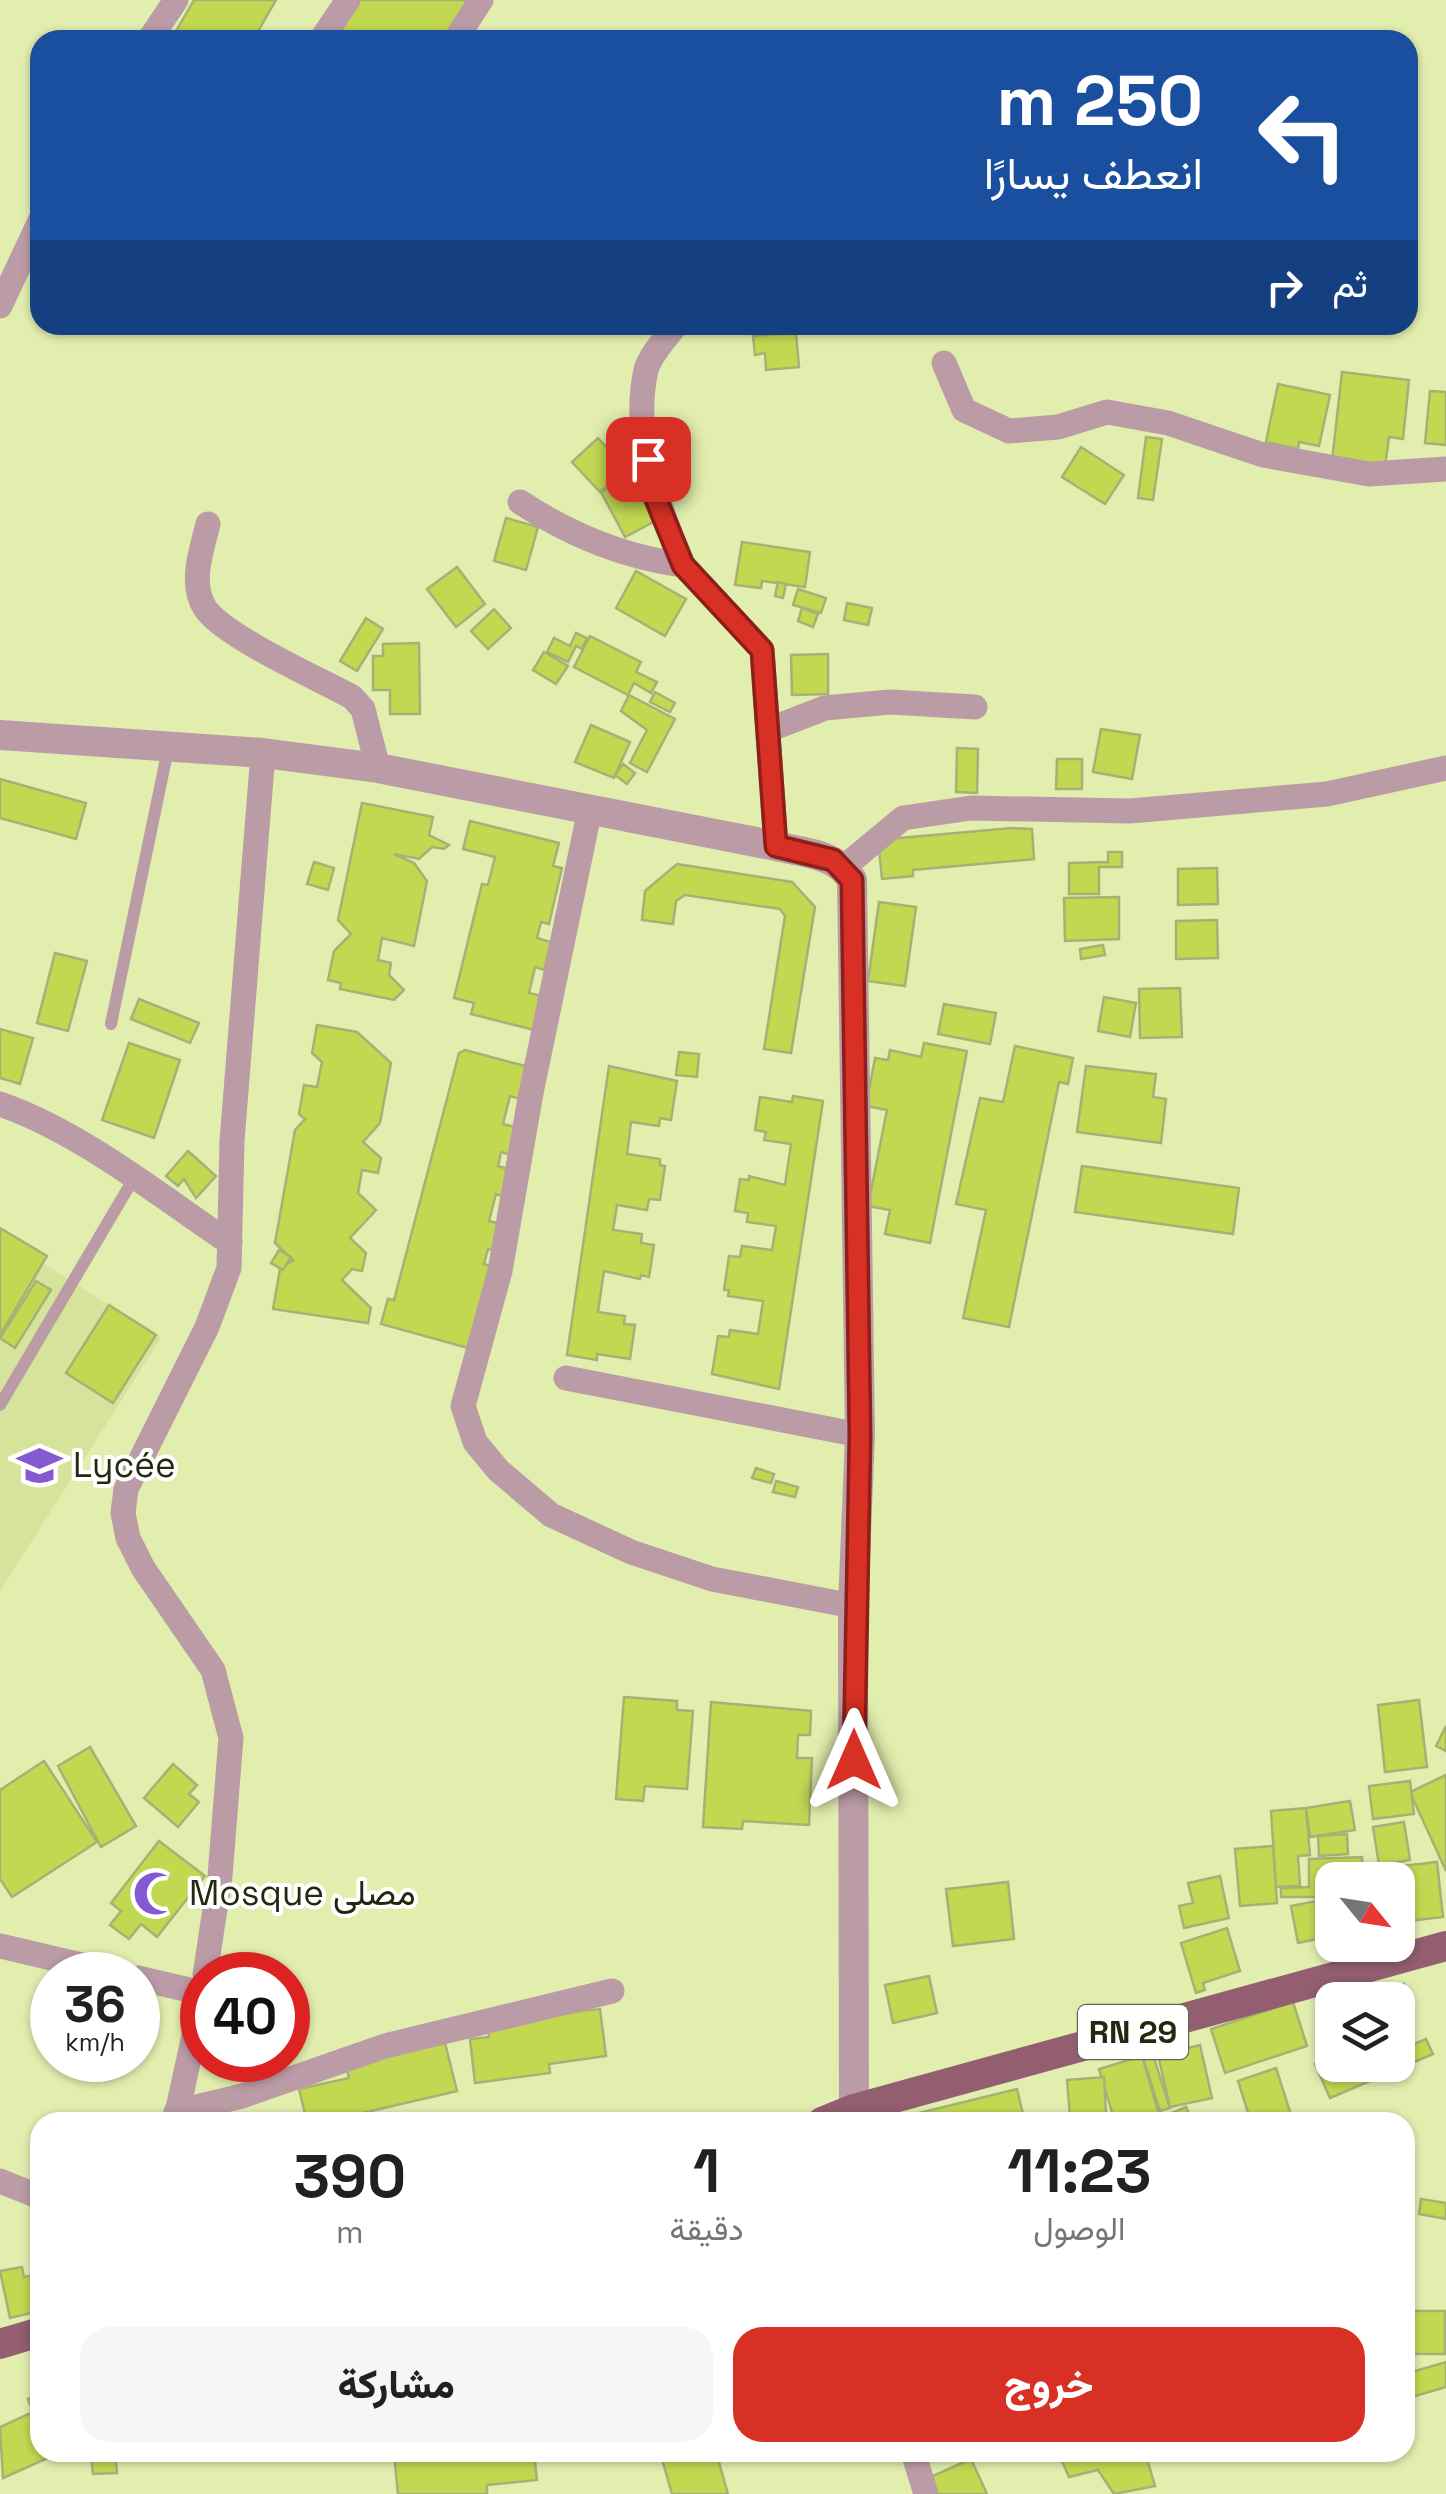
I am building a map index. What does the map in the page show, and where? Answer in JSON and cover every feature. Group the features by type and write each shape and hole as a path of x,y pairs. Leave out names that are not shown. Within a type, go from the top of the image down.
{"main road":[{"name":"RN 29","path":"845,2112 1445,1954"},
{"path":"0,2344 30,2335"}],"street":[{"path":"156,30 176,0"},
{"path":"328,30 348,0"},
{"path":"462,30 482,0"},
{"path":"0,306 30,242"},
{"path":"669,335 647,366 643,403 651,487 683,565 762,650 776,846"},
{"path":"944,363 964,410 1009,431 1058,427 1107,412 1168,423 1264,455 1369,474 1446,469"},
{"path":"520,502 560,529 644,560 683,565"},
{"path":"208,524 196,575 204,607 230,630 352,697 363,708 378,768"},
{"path":"768,730 826,708 890,702 975,707"},
{"path":"0,735 262,753 378,768 776,846 833,860 844,867 852,880 860,1436 853,1606 854,2108"},
{"path":"208,1952 220,1876 231,1738 213,1670 143,1568 122,1512 126,1489 224,1290 262,753"},
{"path":"844,867 903,818 971,808 1130,811 1327,794 1446,768"},
{"path":"590,809 531,1093 500,1271 464,1406 475,1442 498,1470 551,1515 631,1552 712,1579 853,1606"},
{"path":"0,1104 25,1113 134,1178 230,1243"},
{"path":"566,1378 860,1436"},
{"path":"0,1946 30,1953"},
{"path":"191,2112 386,2046 498,2015 612,1991"},
{"path":"176,2112 183,2082"},
{"path":"0,2181 30,2193"},
{"path":"916,2462 926,2494"}],"lane":[{"path":"111,1024 169,746"},
{"path":"0,1405 6,1382 134,1178"}],"shaded area":[{"name":"Lycée","path":"0,1236 161,1338 0,1591"}],"building":[{"path":"194,0 276,0 259,30 177,30"},
{"path":"357,0 468,0 449,30 339,30"},
{"path":"796,335 799,367 766,370 765,353 755,355 753,336"},
{"path":"1342,372 1409,380 1403,439 1389,437 1385,467 1332,461"},
{"path":"1278,384 1330,395 1319,446 1299,442 1298,449 1266,442"},
{"path":"1430,391 1446,392 1446,445 1425,443"},
{"path":"1146,437 1162,439 1153,500 1138,498"},
{"path":"598,438 626,468 600,492 572,462"},
{"path":"1081,447 1124,475 1105,504 1062,477"},
{"path":"638,473 661,518 625,537 601,492"},
{"path":"506,518 538,527 526,570 494,561"},
{"path":"742,542 810,552 805,587 762,581 761,588 735,585"},
{"path":"457,567 485,604 456,627 427,589"},
{"path":"636,571 686,599 665,636 616,608"},
{"path":"778,582 786,584 783,598 775,596"},
{"path":"798,589 826,598 821,613 793,605"},
{"path":"847,603 872,608 868,625 844,620"},
{"path":"802,608 818,614 813,627 798,621"},
{"path":"494,609 511,628 488,649 471,631"},
{"path":"366,618 383,629 357,671 340,661"},
{"path":"576,633 587,638 582,649 576,646 568,662 547,652 554,638 570,646"},
{"path":"590,636 641,662 636,672 657,682 651,693 634,683 628,695 574,667"},
{"path":"419,643 420,714 390,714 390,690 373,690 373,656 383,656 383,644"},
{"path":"544,652 568,666 556,684 533,670"},
{"path":"828,654 828,694 792,695 791,655"},
{"path":"655,692 675,703 670,712 650,702"},
{"path":"629,695 675,719 647,772 630,763 647,730 621,711"},
{"path":"591,725 630,742 614,778 575,762"},
{"path":"1101,729 1140,735 1132,779 1093,772"},
{"path":"957,748 978,749 977,793 956,792"},
{"path":"1057,759 1082,759 1082,789 1056,789"},
{"path":"623,764 635,773 627,784 615,775"},
{"path":"0,779 86,803 76,839 0,818"},
{"path":"362,803 433,817 429,835 449,845 444,849 432,847 419,859 394,854 414,863 427,881 414,946 382,938 378,960 391,963 389,975 404,990 394,1000 340,989 341,983 328,980 334,951 351,934 338,920"},
{"path":"470,821 559,843 553,866 562,868 549,924 541,922 537,938 551,942 544,970 535,967 529,993 542,996 534,1030 471,1014 474,1003 454,998 482,884 488,885 495,857 463,849"},
{"path":"1032,829 1034,859 913,870 913,876 882,879 878,840"},
{"path":"1108,852 1122,852 1122,867 1099,867 1099,894 1069,894 1069,863 1108,862"},
{"path":"314,862 334,868 328,890 307,884"},
{"path":"677,864 792,882 815,907 791,1053 764,1049 785,916 780,909 685,895 676,901 673,924 642,920 645,891"},
{"path":"1217,868 1218,904 1178,905 1178,869"},
{"path":"1119,897 1119,939 1065,941 1064,898"},
{"path":"879,902 916,907 905,986 868,981"},
{"path":"1217,920 1218,958 1176,959 1176,921"},
{"path":"1103,945 1105,955 1081,959 1080,949"},
{"path":"55,953 87,961 68,1031 37,1023"},
{"path":"1180,988 1182,1037 1140,1038 1139,989"},
{"path":"1104,997 1136,1003 1130,1037 1098,1031"},
{"path":"139,999 199,1023 190,1043 131,1019"},
{"path":"944,1004 996,1013 990,1044 938,1034"},
{"path":"317,1025 357,1032 391,1063 380,1123 363,1142 381,1158 378,1173 362,1170 358,1193 376,1210 350,1238 366,1253 362,1271 352,1269 342,1280 371,1308 368,1323 273,1309 280,1269 293,1260 275,1243 295,1130 305,1119 299,1114 304,1085 317,1087 322,1062 312,1053"},
{"path":"0,1029 33,1038 20,1084 0,1078"},
{"path":"129,1043 180,1060 154,1138 102,1120"},
{"path":"924,1043 967,1051 930,1243 885,1234 890,1210 868,1206 887,1110 866,1106 875,1058 888,1060 890,1050 921,1057"},
{"path":"1015,1046 1073,1058 1068,1084 1059,1082 1009,1327 963,1318 986,1210 956,1204 980,1098 1003,1102"},
{"path":"465,1050 529,1067 520,1099 510,1096 503,1124 519,1128 511,1155 501,1152 498,1166 512,1170 505,1197 496,1194 489,1221 504,1225 497,1251 488,1249 484,1264 497,1268 468,1348 381,1324 388,1299 394,1300 459,1053"},
{"path":"679,1052 699,1054 697,1077 676,1075"},
{"path":"609,1066 677,1081 671,1120 660,1118 659,1126 631,1122 627,1154 660,1159 660,1165 665,1166 660,1200 649,1199 647,1210 617,1205 613,1230 642,1234 641,1243 654,1245 649,1277 641,1275 640,1279 604,1271 598,1312 625,1316 624,1324 635,1325 630,1359 597,1354 597,1360 567,1355"},
{"path":"1086,1066 1156,1074 1153,1097 1166,1099 1161,1143 1077,1132"},
{"path":"793,1096 823,1101 779,1389 712,1374 718,1336 729,1337 730,1330 758,1334 763,1301 728,1296 729,1290 724,1290 729,1256 740,1257 742,1246 772,1250 776,1226 747,1222 748,1213 735,1211 740,1179 749,1180 749,1176 785,1185 791,1144 764,1140 766,1132 755,1130 760,1097 792,1102"},
{"path":"188,1151 216,1176 196,1198 184,1179 178,1186 166,1176"},
{"path":"1082,1166 1239,1188 1233,1234 1075,1212"},
{"path":"0,1228 47,1256 0,1335"},
{"path":"279,1250 291,1257 283,1270 271,1263"},
{"path":"36,1281 51,1290 15,1348 0,1338"},
{"path":"109,1305 156,1335 113,1403 66,1373"},
{"path":"756,1468 774,1474 771,1483 752,1478"},
{"path":"776,1481 798,1487 795,1497 773,1492"},
{"path":"624,1697 677,1701 677,1710 693,1711 687,1789 645,1786 643,1801 616,1799"},
{"path":"1419,1700 1427,1767 1385,1772 1378,1705"},
{"path":"711,1702 811,1711 810,1735 798,1735 797,1758 812,1758 809,1825 743,1821 742,1829 703,1827"},
{"path":"1446,1726 1446,1751 1436,1746"},
{"path":"90,1747 136,1826 101,1847 58,1766"},
{"path":"44,1761 97,1842 12,1897 0,1879 0,1790"},
{"path":"173,1764 197,1785 189,1794 199,1802 178,1827 144,1798"},
{"path":"1446,1775 1446,1871 1410,1792"},
{"path":"1410,1781 1414,1814 1373,1819 1369,1786"},
{"path":"1350,1801 1355,1830 1310,1837 1306,1808"},
{"path":"1306,1808 1310,1855 1298,1856 1300,1886 1276,1887 1271,1811"},
{"path":"1404,1822 1410,1860 1379,1862 1373,1827"},
{"path":"1347,1834 1348,1854 1319,1856 1318,1836"},
{"path":"159,1841 205,1876 157,1937 141,1924 129,1939 110,1925 121,1911 111,1903"},
{"path":"1273,1846 1277,1903 1240,1906 1235,1849"},
{"path":"1362,1857 1362,1862 1315,1862 1315,1897 1281,1897 1281,1888 1309,1887 1309,1859"},
{"path":"1437,1862 1443,1917 1415,1920 1415,1864"},
{"path":"1220,1876 1229,1918 1184,1928 1179,1906 1193,1903 1188,1883"},
{"path":"1008,1882 1014,1939 953,1946 946,1889"},
{"path":"1315,1901 1315,1940 1298,1943 1291,1906"},
{"path":"1227,1928 1240,1971 1203,1983 1205,1990 1196,1993 1181,1943"},
{"path":"929,1976 937,2013 893,2023 885,1985"},
{"path":"1293,2002 1307,2046 1225,2073 1211,2029"},
{"path":"600,2009 606,2056 549,2064 550,2073 475,2083 470,2039 489,2037 487,2021"},
{"path":"444,2039 457,2091 367,2112 305,2112 299,2089 349,2078 345,2062"},
{"path":"1426,2039 1433,2054 1415,2062 1415,2044"},
{"path":"1200,2045 1212,2098 1170,2107 1158,2055"},
{"path":"1153,2055 1170,2108 1160,2111 1143,2058"},
{"path":"1142,2056 1158,2112 1112,2112 1099,2069"},
{"path":"1276,2068 1290,2112 1248,2112 1238,2081"},
{"path":"1104,2077 1106,2112 1070,2112 1067,2080"},
{"path":"1323,2082 1367,2082 1330,2098"},
{"path":"1017,2089 1023,2112 923,2112"},
{"path":"1421,2199 1446,2203 1446,2219 1419,2214"},
{"path":"22,2267 24,2277 30,2276 30,2313 10,2318 0,2271"},
{"path":"1415,2311 1445,2311 1445,2354 1415,2354"},
{"path":"1446,2362 1446,2387 1415,2396 1415,2371"},
{"path":"30,2413 30,2462 39,2462 3,2478 0,2427"},
{"path":"92,2462 116,2462 117,2473 93,2474"},
{"path":"395,2462 535,2462 537,2480 487,2485 487,2494 398,2494"},
{"path":"663,2462 719,2462 728,2494 672,2494"},
{"path":"972,2462 987,2494 932,2494 926,2479"},
{"path":"1062,2462 1148,2462 1155,2486 1114,2494 1098,2470 1069,2477"}],"place":[{"name":"Lycée","path":"40,1465"},
{"name":"Mosque مصلى","path":"156,1893"}],"route":[{"path":"648,459 651,487 683,565 762,650 776,846 833,860 844,867 852,880 860,1436 853,1606 854,1760"}]}
